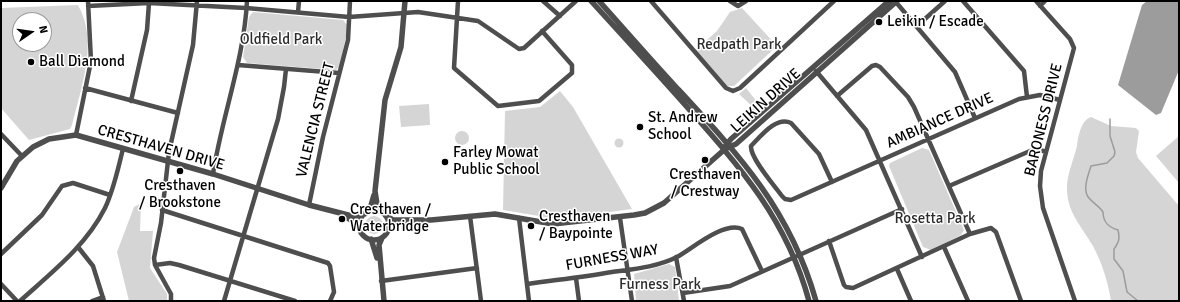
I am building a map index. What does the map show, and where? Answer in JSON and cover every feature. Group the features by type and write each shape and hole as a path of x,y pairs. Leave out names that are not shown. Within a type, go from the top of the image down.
{"street":[{"path":"213,174 238,65 247,1"},
{"path":"298,12 299,1"},
{"name":"VALENCIA STREET","path":"309,206 323,137 348,40 350,1"},
{"path":"382,238 371,239 364,235 360,227 362,218 367,213 375,191 385,100 401,47 405,1"},
{"path":"458,1 454,68 498,106 539,101 572,73 572,65 542,31"},
{"path":"543,1 560,16"},
{"path":"76,135 91,61 88,3 197,4 349,17 418,12 483,23 519,49 524,48 576,1"},
{"path":"591,1 725,149 762,198 781,228 794,257 809,301"},
{"path":"599,1 730,145 769,196 785,222 800,254 816,301"},
{"path":"651,1 726,88 733,91 740,88 834,1"},
{"path":"730,1 738,6 746,1"},
{"name":"LEIKIN DRIVE","path":"815,70 889,1"},
{"path":"917,26 945,1"},
{"path":"963,1 1024,71 1027,97"},
{"name":"BARONESS DRIVE","path":"1036,1 1070,39 1074,48 1040,180 1042,202 1075,301"},
{"path":"1040,6 1046,1"},
{"path":"896,2 955,72 976,118"},
{"name":"LEIKIN DRIVE","path":"725,149 815,70 896,2"},
{"path":"131,101 147,30 149,3"},
{"path":"172,301 171,294 155,265 154,258 160,230 168,161 193,45 197,4"},
{"path":"238,65 339,73"},
{"path":"837,96 872,66 876,65 908,97 970,234"},
{"path":"224,301 278,119 286,68"},
{"path":"815,70 866,130 881,161 922,257"},
{"path":"85,88 178,113"},
{"name":"AMBIANCE DRIVE","path":"832,182 819,154 791,122 785,120 779,121 751,146 751,151 755,159 785,199 791,200 1027,97 1040,95 1060,100"},
{"path":"1,134 22,156"},
{"name":"CRESTHAVEN DRIVE","path":"1,188 12,168 22,156 44,140 60,136 76,135 213,174 309,206 356,217 367,213"},
{"path":"20,301 78,247 102,213 110,195 123,149"},
{"path":"367,213 378,211 393,220 496,214 540,223 559,224 620,218 645,213 664,203 725,149"},
{"path":"949,186 1030,151 1040,150 1046,152"},
{"path":"1,254 42,215 62,186 73,183 110,195"},
{"path":"375,191 378,211"},
{"path":"683,293 730,286 902,209"},
{"path":"162,210 328,263 330,266 334,292 330,301"},
{"name":"CRESTHAVEN DRIVE","path":"334,211 355,222 360,227"},
{"path":"386,216 389,228"},
{"path":"470,216 481,301"},
{"path":"519,218 529,301"},
{"path":"620,218 632,301"},
{"path":"384,301 381,281 379,245 389,228 393,225 413,219"},
{"name":"FURNESS WAY","path":"527,284 576,278 660,264 676,257 710,235 737,227 742,229 762,271"},
{"path":"829,241 846,287 853,288 970,234 991,228 995,230 1020,301"},
{"path":"371,239 380,268"},
{"path":"944,246 968,301"},
{"path":"78,247 93,266 103,299 92,301"},
{"path":"676,257 684,301"},
{"path":"155,265 175,264 295,301"},
{"path":"381,281 477,268"},
{"path":"896,269 911,301"},
{"path":"576,278 579,301"},
{"path":"1,284 17,301"}],"green space":[{"path":"78,5 84,19 88,49 83,80 70,129 29,140 1,108 1,8"},
{"name":"Redpath Park","path":"742,8 777,46 734,86 725,86 694,51 717,31 730,12"},
{"name":"Oldfield Park","path":"253,12 343,20 348,26 340,66 336,70 247,63 243,57 249,17"},
{"path":"746,88 758,103 763,103 752,113 753,107 739,94"},
{"path":"560,91 573,107 632,209 557,219 503,210 505,111 540,107"},
{"path":"429,104 430,125 401,127 399,106"},
{"path":"1091,117 1111,126 1136,128 1139,131 1136,152 1138,158 1179,206 1179,301 1111,301 1102,266 1093,246 1075,218 1067,195 1067,185 1079,134 1082,125"},
{"path":"462,131 467,133 469,138 467,143 462,145 457,143 455,138 457,133"},
{"path":"1179,136 1179,183 1156,156"},
{"path":"619,138 624,143 619,148 614,143"},
{"name":"Rosetta Park","path":"922,148 929,150 964,230 961,235 931,250 923,247 889,166 890,163"},
{"path":"141,203 140,231 153,231 150,268 167,294 167,301 129,301 117,252 134,207"},
{"path":"374,216 380,219 383,225 380,231 374,234 368,231 365,225 368,219"},
{"name":"Furness Park","path":"669,264 675,267 679,301 636,301 634,274"}],"shaded area":[{"path":"1147,1 1179,1 1179,70 1161,113 1156,115 1118,85 1142,5"}],"waterway":[{"path":"1110,119 1110,136 1115,152 1114,156 1107,163 1091,166 1086,183 1086,191 1089,198 1103,212 1104,219 1107,224 1118,230 1119,238 1114,249 1114,259 1123,271 1127,292 1138,301"}],"place":[{"name":"Leikin / Escade","path":"879,22"},
{"name":"Ball Diamond","path":"31,62"},
{"name":"St. Andrew School","path":"640,127"},
{"name":"Cresthaven / Crestway","path":"705,160"},
{"name":"Farley Mowat Public School","path":"445,162"},
{"name":"Cresthaven / Brookstone","path":"180,171"},
{"name":"Cresthaven / Waterbridge","path":"342,219"},
{"name":"Cresthaven / Baypointe","path":"531,226"}]}
